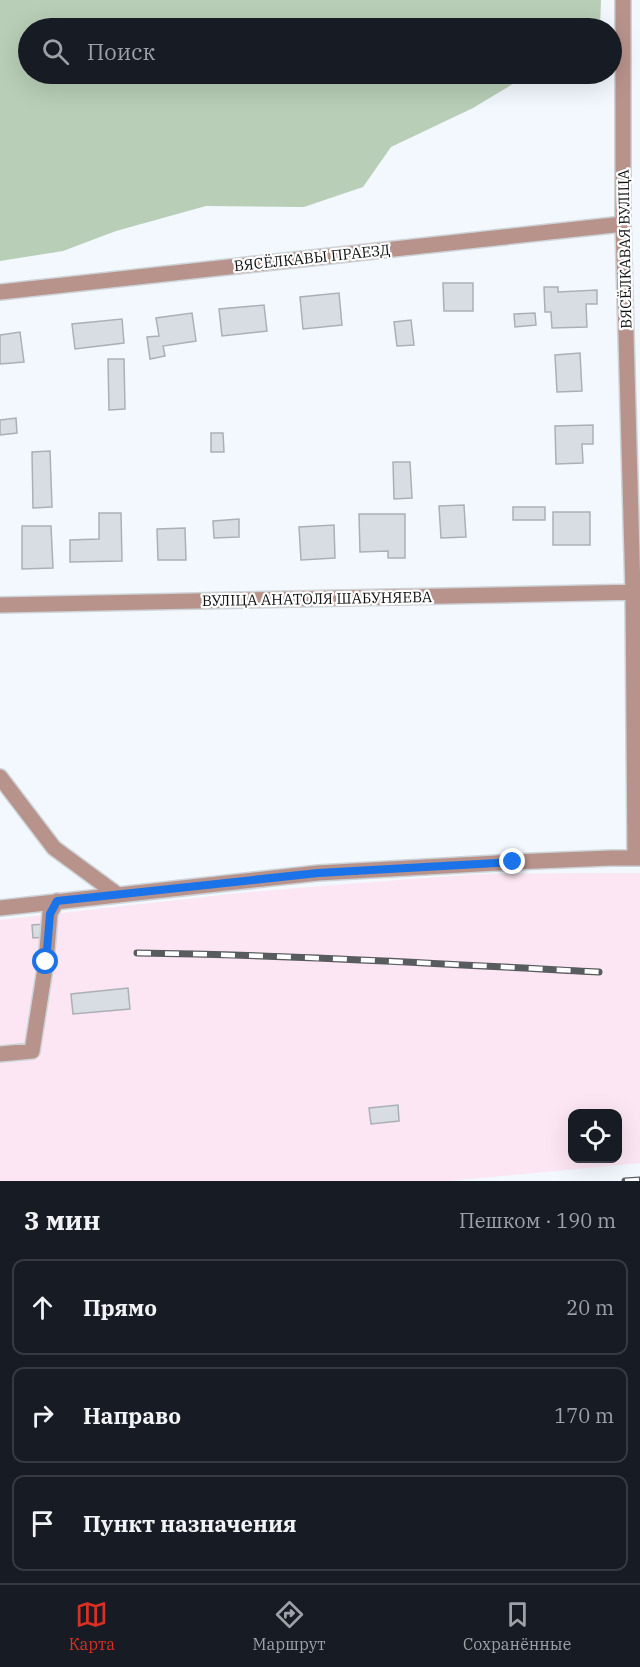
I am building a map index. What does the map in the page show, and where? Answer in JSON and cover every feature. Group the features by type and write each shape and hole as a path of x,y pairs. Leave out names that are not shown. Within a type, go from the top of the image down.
{"street":[{"name":"ВЯСЁЛКАВАЯ ВУЛІЦА","path":"623,0 623,224 637,592 638,858"},
{"name":"ВЯСЁЛКАВЫ ПРАЕЗД","path":"0,292 623,224"},
{"name":"ВУЛІЦА АНАТОЛЯ ШАБУНЯЕВА","path":"0,605 637,592"},
{"path":"0,777 54,848 118,895"},
{"path":"0,908 318,873 513,862 638,858"},
{"path":"0,1054 32,1051 46,962 50,914 57,901"}],"shaded area":[{"path":"640,873 640,1163 450,1181 0,1181 0,920 239,893 478,874"}],"green space":[{"path":"0,0 601,0 600,18 18,18 18,84 513,84 473,108 391,147 363,187 304,207 206,206 116,231 63,251 0,261"}],"building":[{"path":"443,283 473,283 473,311 444,311"},
{"path":"544,287 558,287 558,292 597,290 597,304 586,304 587,327 552,328 551,312 545,312"},
{"path":"339,293 342,325 303,329 300,297"},
{"path":"264,305 267,331 222,336 219,309"},
{"path":"192,313 196,341 163,346 165,356 150,359 147,337 159,336 156,318"},
{"path":"535,313 536,325 515,327 514,314"},
{"path":"122,319 124,343 75,349 72,324"},
{"path":"411,320 414,345 397,346 394,322"},
{"path":"20,332 24,362 0,364 0,335"},
{"path":"580,353 582,391 557,392 555,355"},
{"path":"108,359 124,359 125,409 109,410"},
{"path":"16,418 17,433 0,435 0,420"},
{"path":"593,425 593,444 582,444 583,463 556,464 555,426"},
{"path":"211,433 223,433 224,452 211,452"},
{"path":"50,451 52,507 33,508 32,452"},
{"path":"393,462 410,462 412,498 394,499"},
{"path":"464,505 466,537 441,538 439,506"},
{"path":"513,507 545,507 545,520 513,520"},
{"path":"553,512 590,512 590,545 553,545"},
{"path":"99,513 121,513 122,561 70,562 70,540 99,539"},
{"path":"359,514 405,514 405,558 388,558 388,551 360,552"},
{"path":"239,519 239,537 214,538 213,521"},
{"path":"334,525 335,558 301,560 299,527"},
{"path":"22,526 51,526 53,568 22,569"},
{"path":"185,528 186,560 158,560 157,529"},
{"path":"44,924 45,937 33,938 32,925"},
{"path":"128,988 130,1009 73,1014 71,994"},
{"path":"398,1105 399,1121 371,1124 369,1108"}],"railway":[{"path":"137,953 310,958 599,972"},
{"path":"625,1181 640,1180"}],"route":[{"path":"46,962 50,914 57,901 318,873 513,862"}]}
